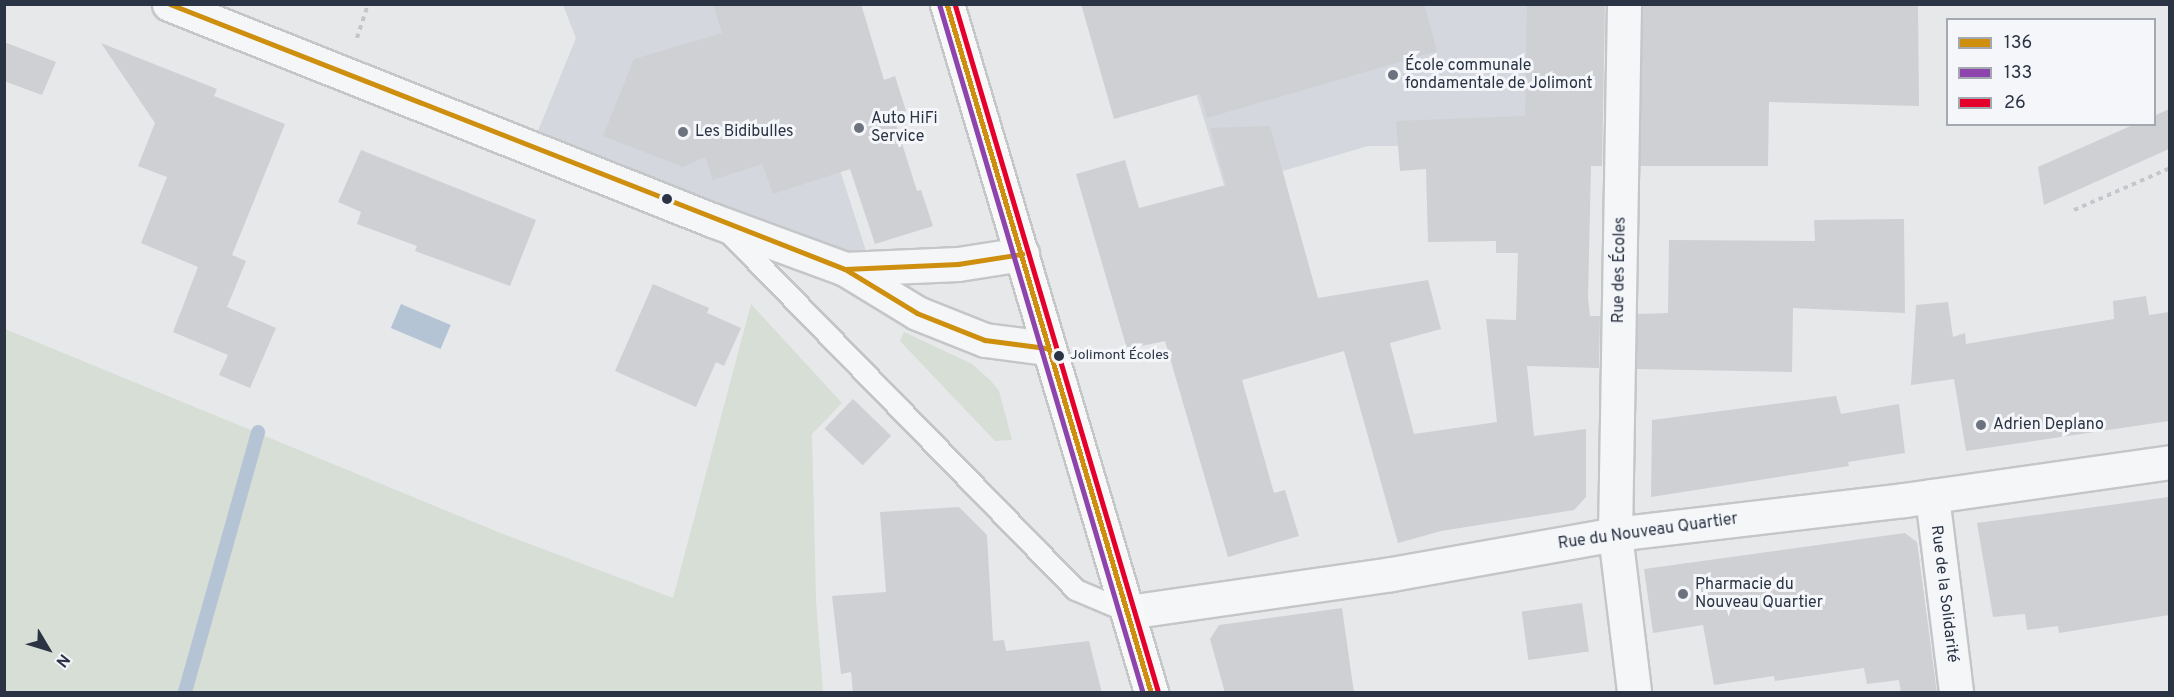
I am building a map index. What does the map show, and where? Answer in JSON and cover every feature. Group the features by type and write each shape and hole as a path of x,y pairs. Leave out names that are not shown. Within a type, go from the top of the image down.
{"main road":[{"path":"947,4 1151,693"}],"street":[{"path":"169,4 719,223 845,269 917,313 985,340 1047,348"},
{"name":"Rue des Écoles","path":"1624,4 1616,534 1634,693"},
{"path":"845,269 958,264 1022,254"},
{"name":"Rue du Nouveau Quartier","path":"1128,612 1391,574 1616,534 1932,496 2169,462"},
{"name":"Rue de la Solidarité","path":"1932,496 1956,693"}],"lane":[{"path":"719,223 1076,590 1128,612"}],"path":[{"path":"2074,210 2169,168"}],"shaded area":[{"name":"Les Bidibulles","path":"563,5 787,5 866,251 845,269 531,148 576,38"},
{"name":"École communale fondamentale de Jolimont","path":"1169,5 1597,5 1595,146 1368,146 1225,188"},
{"path":"751,304 842,403 812,434 816,600 823,692 5,692 5,329 498,532 673,598"},
{"path":"904,332 972,364 991,381 999,391 1012,440 995,441 900,341"}],"water":[{"path":"401,304 451,325 441,349 391,328"}],"building":[{"path":"713,4 861,4 884,80 895,76 906,111 893,115 917,191 921,190 933,226 875,244 850,169 773,194 762,164 713,180 705,157 683,167 603,136 634,59 722,33"},
{"path":"1081,4 1424,4 1437,51 1207,118 1200,94 1114,119"},
{"path":"1527,4 1605,4 1602,166 1591,166 1588,298 1590,316 1600,316 1599,368 1527,366 1534,436 1586,429 1586,497 1574,510 1441,531 1398,543 1344,351 1242,380 1274,493 1285,490 1299,536 1228,557 1165,341 1127,349 1076,174 1125,160 1139,208 1226,185 1210,128 1270,126 1318,298 1428,280 1441,329 1390,343 1414,434 1497,422 1486,319 1516,320 1518,253 1496,253 1496,241 1428,242 1426,169 1400,171 1396,121 1525,116"},
{"path":"1643,4 1918,4 1919,106 1769,102 1768,166 1640,166"},
{"path":"4,42 56,62 42,95 4,81"},
{"path":"101,43 217,89 214,96 285,124 232,255 246,261 227,307 276,328 250,388 219,375 228,355 173,332 198,267 141,243 167,177 138,166 155,123"},
{"path":"2169,109 2169,149 2044,205 2038,167 2130,126 2156,126 2156,115"},
{"path":"361,150 536,220 510,286 415,251 417,246 357,224 361,212 338,202"},
{"path":"1904,219 1905,313 1793,308 1792,372 1637,369 1637,314 1668,313 1669,240 1815,241 1814,220"},
{"path":"653,284 709,308 707,313 741,328 724,366 716,362 696,407 615,371"},
{"path":"2146,296 2149,315 2169,312 2169,421 1966,451 1954,379 1911,385 1916,305 1948,302 1953,337 1965,333 1966,344 2114,319 2113,301"},
{"path":"1836,396 1841,414 1899,404 1905,453 1848,462 1849,466 1651,497 1652,420"},
{"path":"853,399 891,436 863,465 825,428"},
{"path":"2169,497 2169,615 2059,633 2058,626 2027,630 2025,614 1993,617 1977,523"},
{"path":"959,507 987,535 993,641 1004,640 1006,651 1089,641 1102,693 853,693 851,672 841,674 832,596 886,592 880,512"},
{"path":"1905,533 1917,542 1937,693 1901,693 1899,680 1867,684 1864,668 1775,681 1774,676 1714,685 1703,625 1653,633 1644,569"},
{"path":"1582,603 1589,652 1528,660 1522,611"},
{"path":"1342,608 1354,693 1225,693 1210,639 1219,625"}],"waterway":[{"path":"185,692 258,432"}],"transit line":[{"name":"136","path":"170,4 845,269 917,313 985,340 1047,348"},
{"name":"136","path":"947,4 1151,692"},
{"name":"26","path":"955,4 1158,690"},
{"name":"133","path":"940,6 1143,692"},
{"name":"136","path":"845,269 958,264 1022,254"}],"place":[{"name":"École communale fondamentale de Jolimont","path":"1393,75"},
{"name":"Auto HiFi Service","path":"859,128"},
{"name":"Les Bidibulles","path":"683,132"},
{"name":"Jolimont Écoles","path":"1059,356"},
{"name":"Adrien Deplano","path":"1981,425"},
{"name":"Pharmacie du Nouveau Quartier","path":"1683,594"}]}
